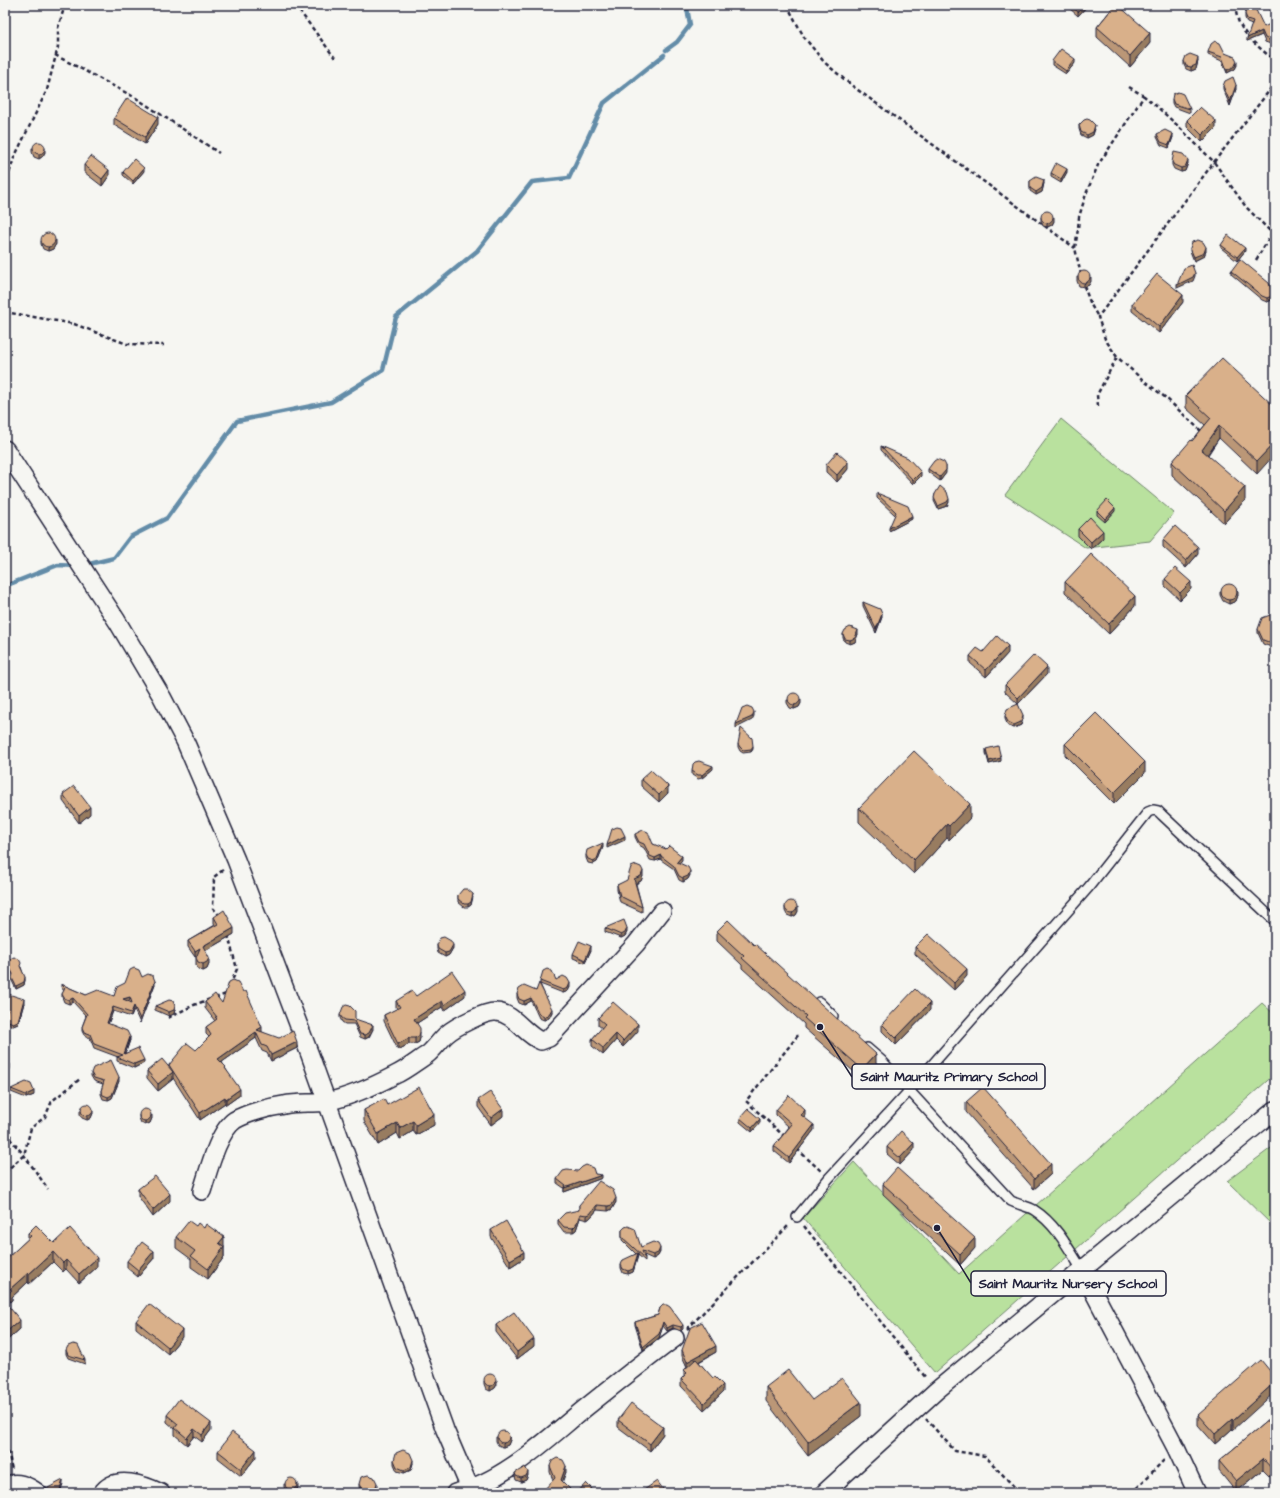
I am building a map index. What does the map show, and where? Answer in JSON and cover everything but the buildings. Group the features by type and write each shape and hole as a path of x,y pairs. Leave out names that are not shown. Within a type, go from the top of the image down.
{"street":[{"path":"5,449 117,621 162,697 185,741 236,860 310,1055 466,1492 512,1467 675,1338"},
{"path":"202,1191 212,1158 227,1128 234,1121 251,1113 283,1105 326,1102 356,1092 395,1075 429,1053 448,1033 467,1022 486,1014 496,1012 508,1016 534,1039 541,1041 549,1038 636,944 662,911"},
{"path":"824,1493 936,1391 1275,1110"},
{"path":"1082,1270 1176,1448 1197,1493"},
{"path":"102,1493 105,1488 115,1484 127,1482 144,1485 161,1493"},
{"path":"6,1486 15,1483 24,1485 38,1493"}],"lane":[{"path":"797,1217 829,1178 909,1091 1088,888 1148,812 1153,810 1162,815 1275,921"},
{"path":"820,1002 839,1022"},
{"path":"860,1041 882,1061 1011,1201 1033,1209 1047,1220 1060,1235 1082,1270"}],"path":[{"path":"5,186 14,158 47,90 58,47 58,28 64,5"},
{"path":"295,5 335,58"},
{"path":"787,5 804,37 824,62 851,85 1075,248"},
{"path":"1236,5 1235,13 1237,21 1245,34 1275,61"},
{"path":"55,55 136,98 219,154"},
{"path":"1098,317 1269,91 1275,80"},
{"path":"1129,87 1155,105 1214,162 1246,207 1275,236"},
{"path":"1269,91 1275,94"},
{"path":"1144,96 1098,165 1080,212 1075,248 1081,275 1089,299 1098,317 1105,339 1117,357 1166,398 1201,431"},
{"path":"1256,260 1272,233"},
{"path":"5,312 74,324 127,344 164,345"},
{"path":"1098,406 1097,395 1117,357"},
{"path":"221,917 213,908 214,877 236,860"},
{"path":"168,1018 194,1005 226,994 237,969 227,929"},
{"path":"790,1142 746,1101 800,1034"},
{"path":"5,1172 24,1155 31,1128 46,1117 52,1101 80,1078"},
{"path":"5,1133 24,1155 48,1189"},
{"path":"796,1148 829,1178"},
{"path":"675,1338 688,1328 797,1217 936,1391"},
{"path":"916,1409 955,1451 985,1456 1020,1493"},
{"path":"5,1445 8,1450 12,1470 6,1486"},
{"path":"1132,1493 1176,1448"}],"green space":[{"path":"1061,419 1174,513 1150,541 1086,548 1005,495"},
{"path":"1262,1003 1275,1015 1275,1074 935,1373 803,1218 854,1162 959,1274"},
{"path":"1275,1145 1275,1228 1227,1181"}],"waterway":[{"path":"666,50 677,42 690,25 687,8 692,5"},
{"path":"85,565 114,558 130,537 167,518 237,421 331,402 383,370 396,317 477,251 532,182 569,178 604,103 664,55"},
{"path":"5,586 58,565 76,566"}],"place":[{"name":"Saint Mauritz Primary School","path":"820,1027"},
{"name":"Saint Mauritz Nursery School","path":"937,1228"}]}
